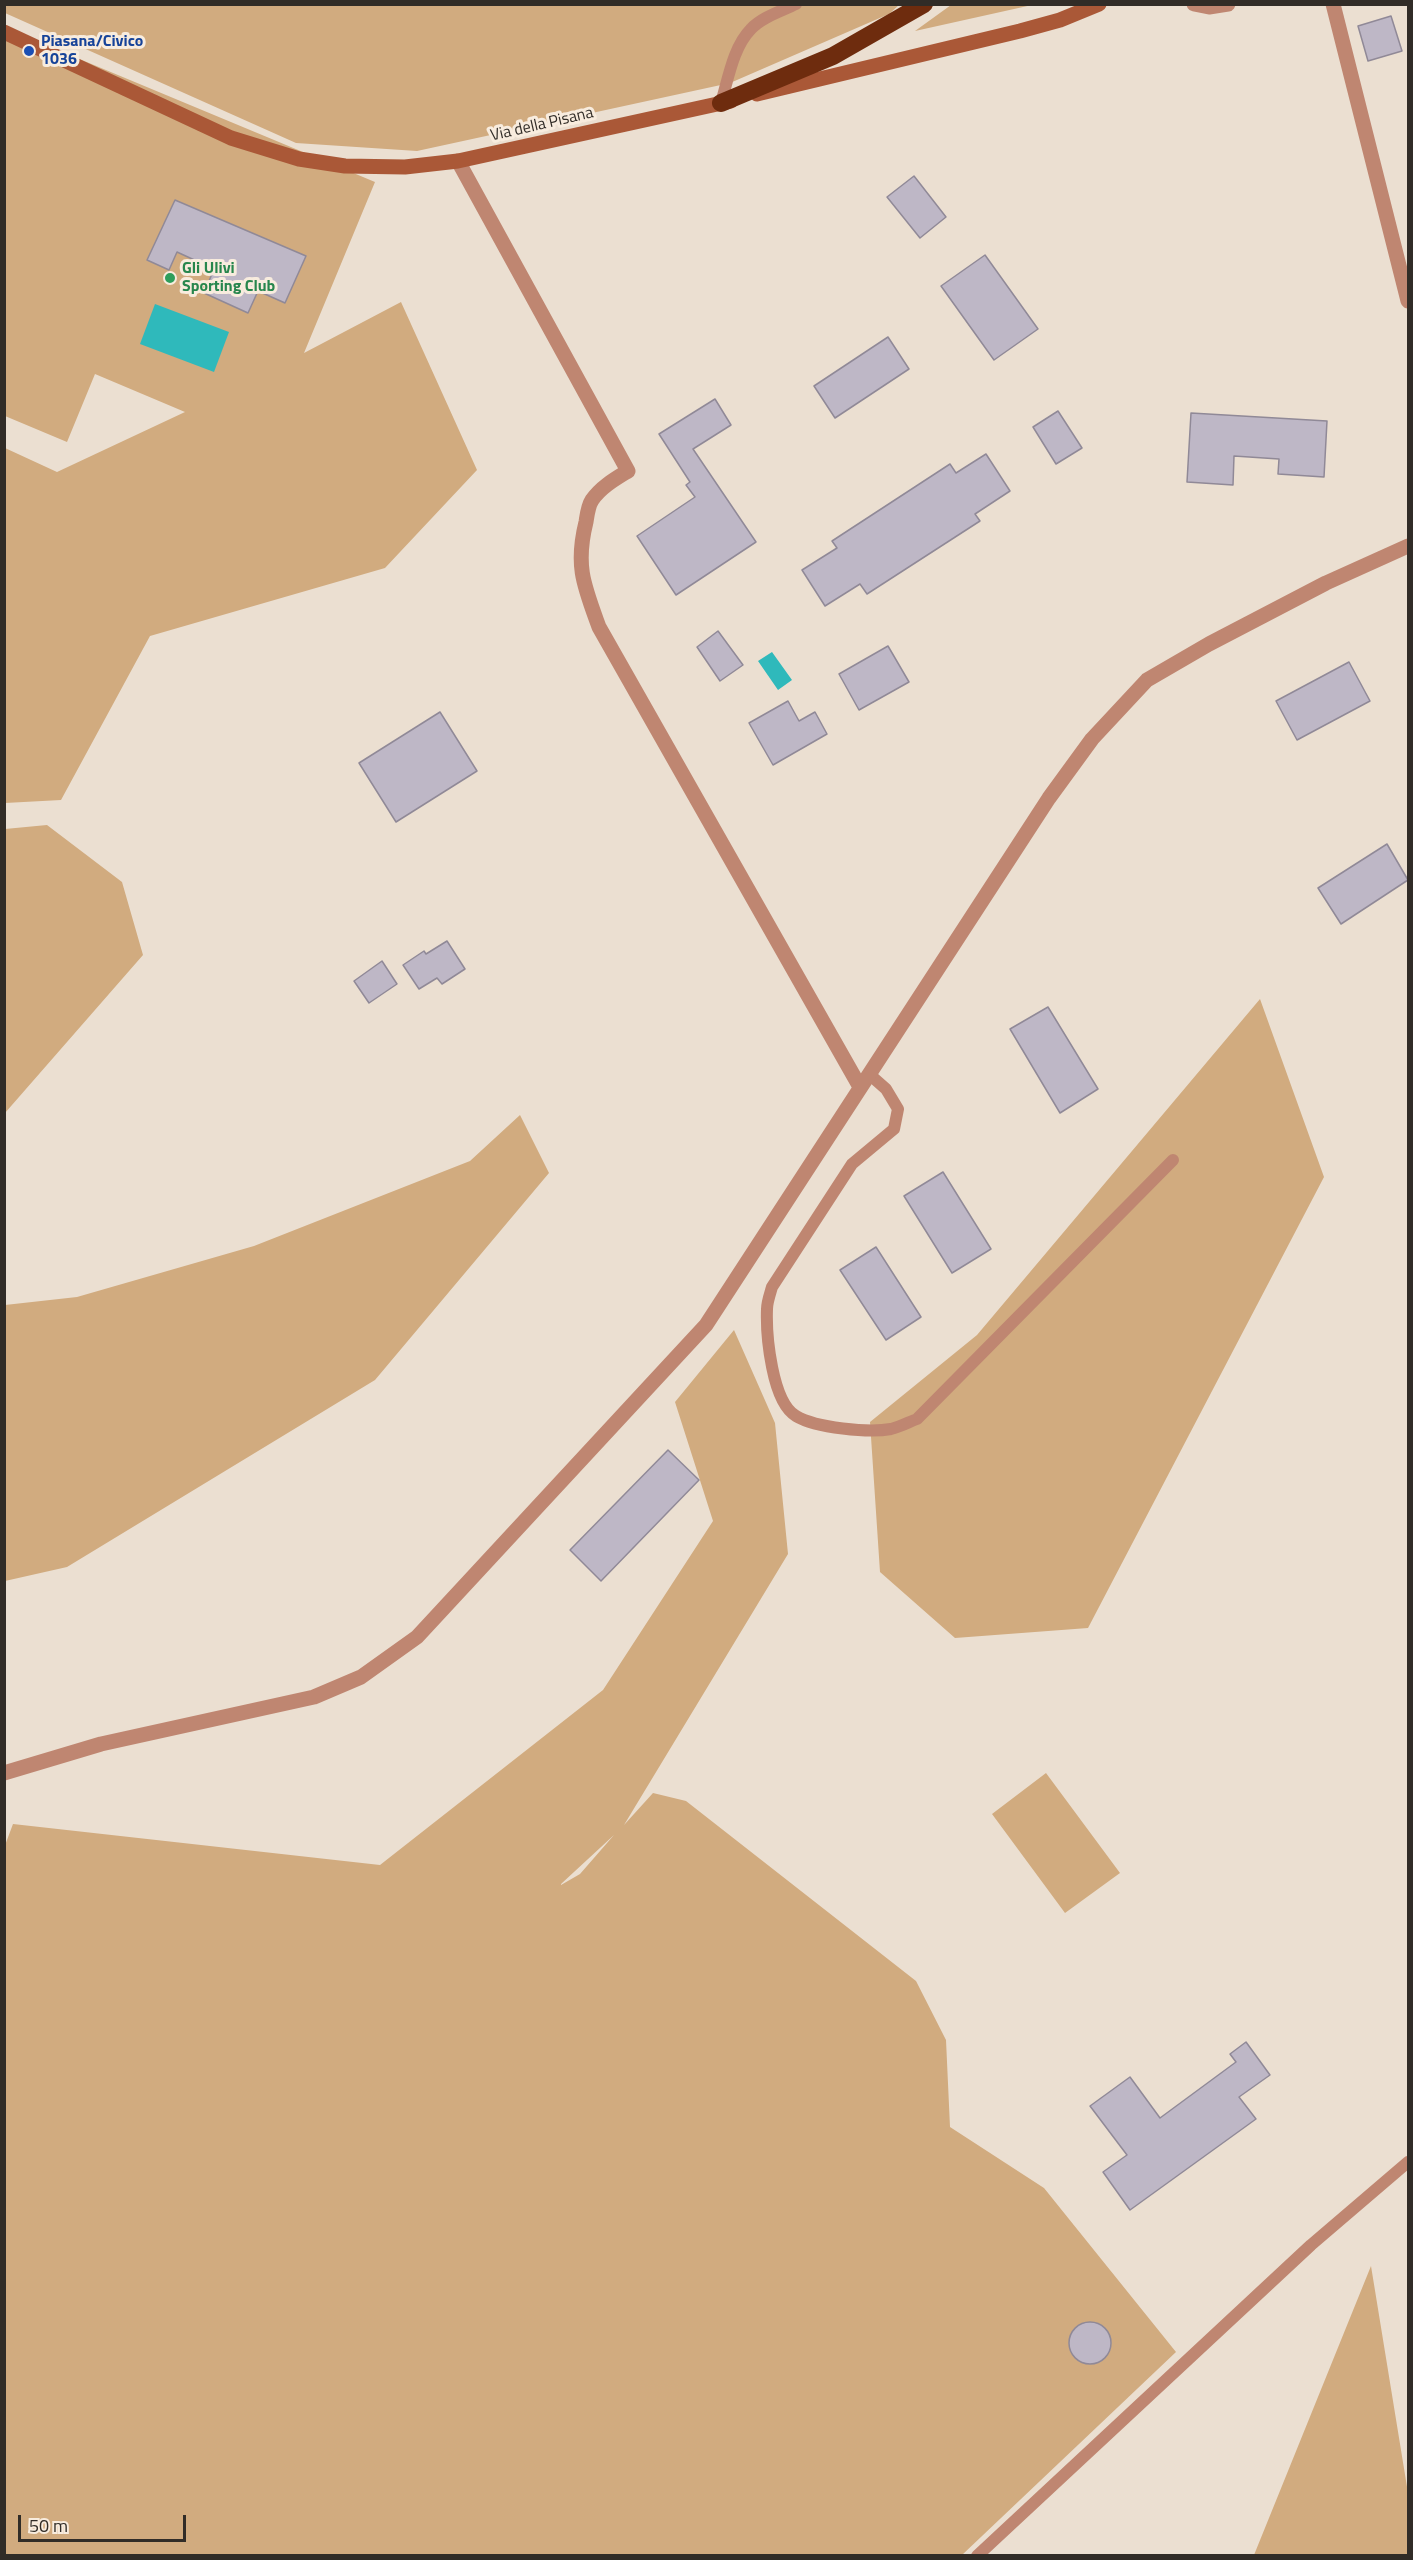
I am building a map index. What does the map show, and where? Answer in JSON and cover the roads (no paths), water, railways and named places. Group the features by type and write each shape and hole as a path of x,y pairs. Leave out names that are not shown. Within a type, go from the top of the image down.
{"highway":[{"path":"721,104 833,56 924,4"}],"main road":[{"name":"Via della Pisana","path":"4,32 209,128 267,150 299,159 345,166 405,166 458,161 721,104 1020,32 1060,21 1099,4"}],"street":[{"path":"1194,4 1209,8 1228,4"},
{"path":"1333,4 1408,301"},
{"path":"458,161 628,471 606,485 591,501 579,557 583,583 599,627 861,1087"},
{"path":"4,1773 101,1744 314,1697 361,1677 417,1637 706,1325 1049,798 1092,739 1147,680 1209,644 1326,583 1408,546"}],"lane":[{"path":"721,104 739,47 751,29 796,4"},
{"path":"869,1074 886,1089 898,1109 894,1129 852,1164 772,1287 767,1308 771,1359 781,1400 796,1416 819,1424 854,1430 890,1429 917,1419 1173,1160"},
{"path":"977,2556 1311,2245 1408,2162"}],"water":[{"path":"155,304 229,332 214,372 140,344"},
{"path":"772,652 792,680 778,690 758,661"}],"place":[{"name":"Piasana/Civico 1036","path":"29,51"},
{"name":"Gli Ulivi Sporting Club","path":"170,278"}]}
